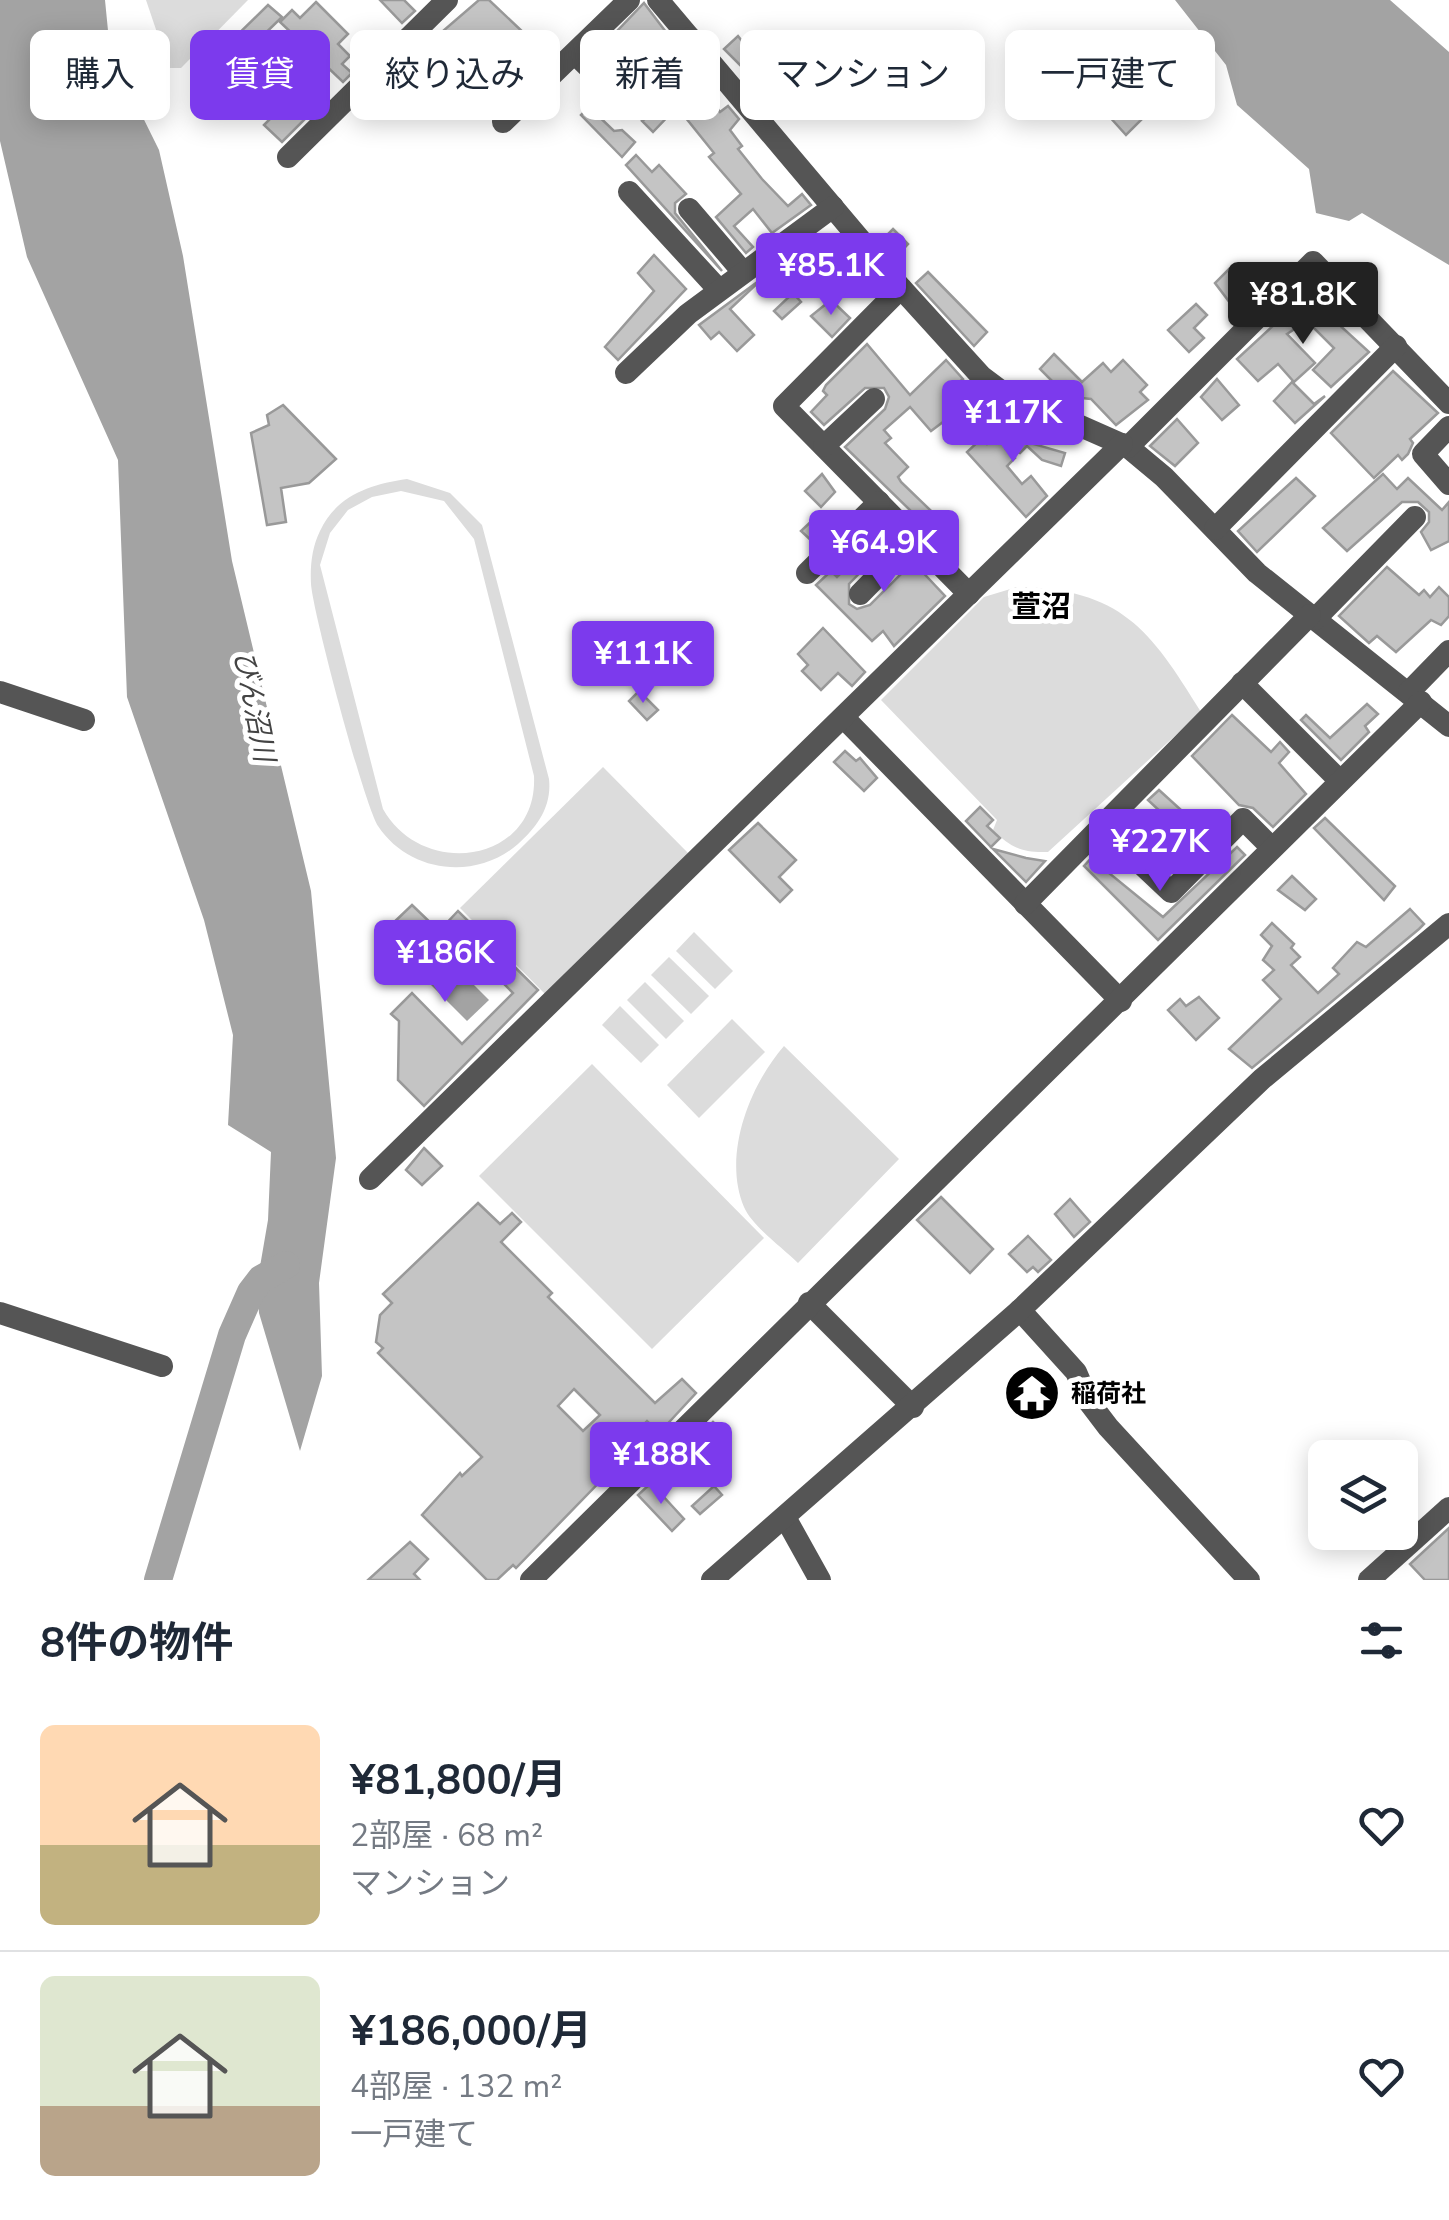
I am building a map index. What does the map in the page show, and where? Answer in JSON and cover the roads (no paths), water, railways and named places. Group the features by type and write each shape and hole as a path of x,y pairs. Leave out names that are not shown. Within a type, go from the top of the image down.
{"street":[{"path":"502,122 629,0"},
{"path":"658,0 683,30"},
{"path":"288,157 438,3"},
{"path":"575,54 580,59"},
{"path":"720,73 901,288 990,384 1122,444 1215,530 1256,574 1433,709"},
{"path":"629,192 719,290"},
{"path":"626,373 719,290 833,207"},
{"path":"689,210 743,272"},
{"path":"370,1179 1249,317 1313,262 1449,403"},
{"path":"901,288 784,406 968,594"},
{"path":"1215,530 1396,346"},
{"path":"824,446 874,399"},
{"path":"1449,427 1423,454 1449,484"},
{"path":"807,572 880,502"},
{"path":"1025,904 1242,683 1415,518"},
{"path":"860,594 915,538"},
{"path":"530,1580 1121,1000 1271,847 1340,781 1433,709 1449,651"},
{"path":"1242,683 1340,781"},
{"path":"0,692 84,720"},
{"path":"844,718 1121,1000"},
{"path":"1101,826 1171,892 1243,818 1271,847"},
{"path":"712,1580 1020,1310 1262,1079 1449,924"},
{"path":"809,1303 913,1407"},
{"path":"1020,1310 1076,1372 1089,1402 1108,1427 1250,1580"},
{"path":"0,1313 162,1366"},
{"path":"1369,1580 1449,1508"},
{"path":"786,1519 820,1580"}],"water":[{"path":"0,0 105,0 108,30 30,30 30,120 144,120 159,150 183,256 232,561 311,891 336,1158 319,1283 322,1376 300,1451 259,1313 257,1284 268,1220 271,1152 228,1125 233,1035 204,920 127,697 118,460 27,257 0,141"},
{"path":"1175,0 1390,0 1449,52 1449,265 1362,213 1349,221 1316,213 1309,169 1237,105 1226,65 1215,51 1215,30 1199,30"},
{"path":"447,958 489,1000 467,1021 426,980"}],"waterway":[{"name":"びん沼川","path":"158,1580 232,1335 261,1279 286,1265"}],"place":[{"name":"稲荷社","path":"1032,1393"}],"district":[{"name":"萱沼","path":"1041,607"}]}
